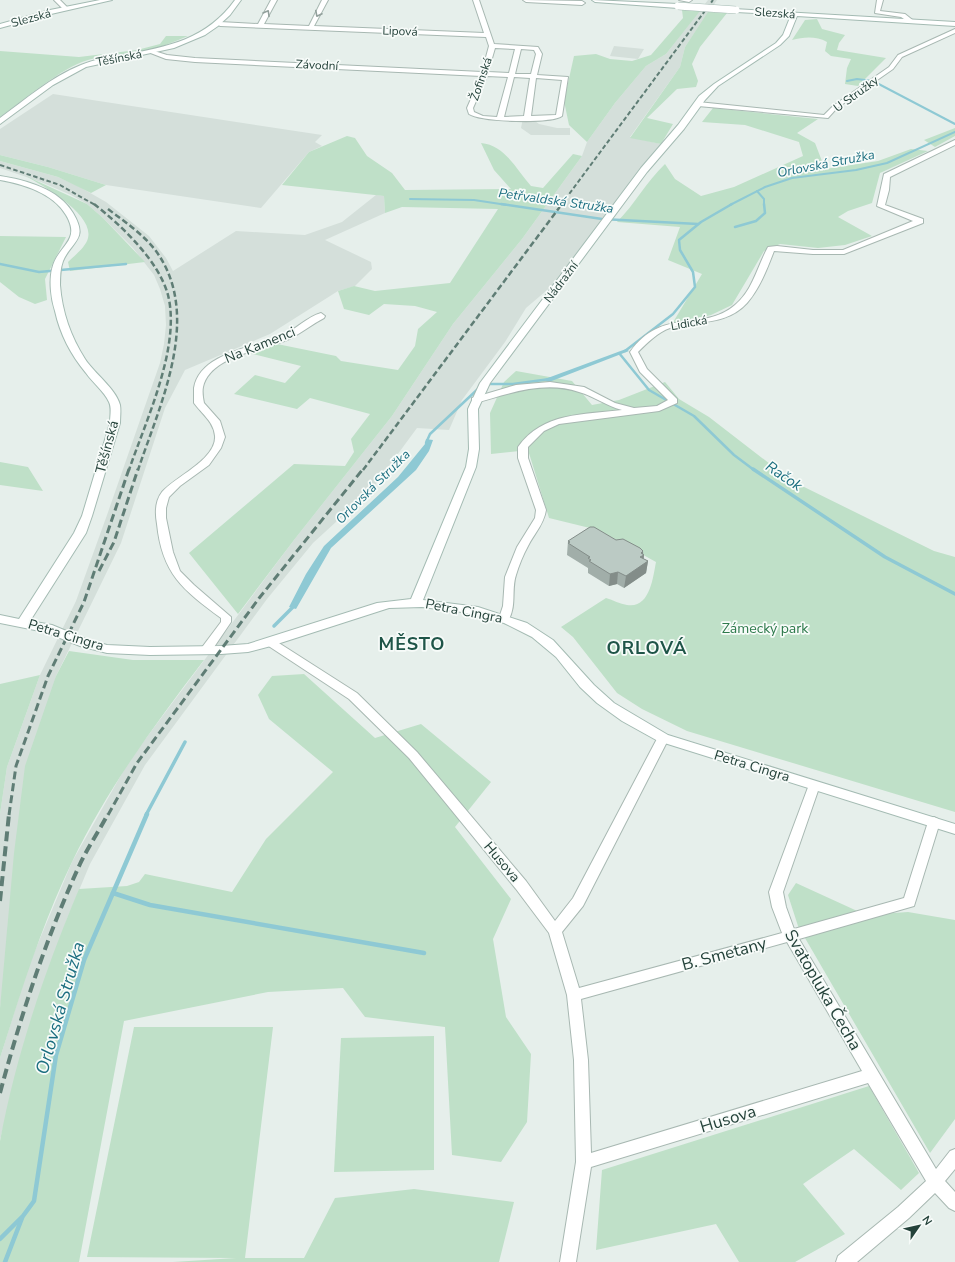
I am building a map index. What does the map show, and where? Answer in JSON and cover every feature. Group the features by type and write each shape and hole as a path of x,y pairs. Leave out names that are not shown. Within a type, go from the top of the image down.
{"street":[{"path":"56,0 66,9"},
{"name":"Slezská","path":"0,26 66,9 109,0"},
{"name":"Těšínská","path":"0,122 57,81 77,69 96,62 151,52 200,36 220,24 230,14 238,0"},
{"path":"260,25 274,0"},
{"path":"311,27 325,0"},
{"name":"Žofinská","path":"476,0 492,46 484,73 470,108 471,113 474,116 496,118"},
{"path":"526,0 582,3"},
{"name":"Slezská","path":"595,0 955,24"},
{"path":"682,0 689,0"},
{"path":"880,0 877,12 903,15 912,22"},
{"name":"Nádražní","path":"416,602 472,463 474,449 473,409 475,400 485,383 644,170 698,104 716,85 778,44 788,32 795,14"},
{"name":"Lipová","path":"220,24 489,35"},
{"name":"U Stružky","path":"698,104 826,117 835,107 891,68 900,56 917,47 955,32"},
{"path":"492,46 519,47 536,48 539,54 533,76 527,118 496,118 519,47"},
{"name":"Závodní","path":"151,52 166,57 195,60 566,78 558,116 552,118 527,118"},
{"name":"Lidická","path":"504,618 508,606 510,577 522,547 540,518 541,510 523,458 523,447 537,430 550,424 636,411 669,404 674,401 643,370 634,352 642,342 667,326 712,319 727,314 738,307 750,294 771,249 777,248 813,252 844,252 920,220 881,206 880,202 885,192 884,181 888,174 925,158 955,142"},
{"name":"Těšínská","path":"0,178 32,185 60,203 68,212 76,226 77,234 55,272 59,310 75,350 114,403 116,412 115,423 87,516 80,533 19,622"},
{"name":"Na Kamenci","path":"206,650 226,622 226,617 178,576 166,545 162,522 162,500 164,496 178,482 213,457 220,437 214,421 199,403 199,389 204,374 224,358 286,337 321,316"},
{"path":"475,400 530,385 564,386 581,389 612,405 636,411"},
{"name":"Petra Cingra","path":"0,619 48,628 84,643 107,649 150,652 248,648 271,642 381,606 399,603 416,602 464,608 504,618 540,636 560,654 594,694 634,723 663,738 955,829"},
{"path":"0,627 19,622"},
{"name":"Husova","path":"271,642 353,696 413,755 521,885 555,931 574,995 581,1060 584,1162 568,1262"},
{"path":"555,931 578,902 663,738"},
{"name":"Svatopluka Čecha","path":"814,785 776,892 779,907 790,936 935,1182 955,1203"},
{"name":"B. Smetany","path":"574,995 909,902 934,822"},
{"name":"Husova","path":"584,1162 872,1075"},
{"path":"844,1262 892,1222 935,1182 955,1156"}],"shaded area":[{"path":"708,0 717,0 685,47 680,67 630,137 661,144 635,175 553,285 526,308 505,342 462,400 449,430 417,428 372,489 313,543 267,599 145,765 90,864 67,919 25,1040 0,1140 0,1058 29,965 72,862 129,761 294,540 392,416 453,324 522,239 582,156 587,142 615,103 646,66 666,54"},
{"path":"614,46 644,49 638,59 610,56"},
{"path":"53,94 322,135 315,142 322,146 309,152 261,208 106,185 48,167 0,155 0,129"},
{"path":"523,118 532,119 539,124 557,128 570,128 570,135 531,135 521,128"},
{"path":"0,161 58,177 78,186 106,202 149,236 166,258 173,271 236,231 305,235 342,222 376,195 384,196 385,213 325,240 371,262 372,269 355,286 338,291 270,334 185,370 165,408 121,543 56,676 0,1008 0,814 7,767 40,675 76,601 107,515 160,363 166,325 165,306 154,275 133,248 103,218 87,204 71,195 41,182 0,168"}],"green space":[{"path":"682,10 700,11 666,54 646,66 615,103 587,142 569,125 564,101 574,56 596,54 610,59 632,61 651,55 683,18"},
{"path":"708,12 727,13 700,47 692,64 698,81 696,87 677,89 647,118 673,124 661,144 630,138 680,67 685,47"},
{"path":"817,19 822,29 845,35 839,43 837,50 886,58 858,86 845,84 847,68 851,59 831,56 825,51 827,42 823,40 801,38 792,40 805,20"},
{"path":"166,36 188,36 152,49 82,62 61,73 0,117 0,51 79,57 137,50 160,44"},
{"path":"713,108 818,119 797,133 815,143 825,169 878,161 911,149 928,151 880,173 872,203 848,211 838,217 872,236 845,245 818,248 780,244 764,251 732,305 711,315 672,324 702,274 668,260 680,227 617,222 665,164 675,179 701,196 734,187 803,156 799,142 745,125 702,122"},
{"path":"955,128 955,136 935,147 924,140"},
{"path":"347,136 355,138 367,156 392,173 405,190 511,189 494,170 481,143 497,148 503,153 515,165 531,186 543,188 573,154 582,156 522,239 453,324 392,416 294,540 238,614 189,553 294,464 345,466 354,452 351,439 370,414 310,398 297,409 234,394 255,375 285,383 301,366 249,353 277,344 336,356 341,361 398,370 415,346 418,329 437,312 415,306 384,304 369,315 344,309 338,291 354,286 375,291 450,283 498,209 402,207 385,213 384,196 282,185 309,152"},
{"path":"0,155 48,167 106,185 91,193 58,177 0,161"},
{"path":"26,176 87,204 103,218 145,262 70,271 68,262 85,245 88,238 88,229 76,210 55,194"},
{"path":"0,236 66,237 45,279 47,300 35,304 19,297 0,282"},
{"name":"Zámecký park","path":"516,371 572,381 592,405 619,400 665,382 679,399 709,417 792,481 934,551 955,557 955,812 687,731 642,709 617,693 573,637 561,627 606,598 627,605 635,605 641,602 649,591 652,583 656,562 598,530 549,518 528,450 491,454 490,413 504,382"},
{"path":"0,462 28,467 43,491 0,485"},
{"path":"69,651 133,660 204,660 150,733 116,783 100,809 72,862 41,935 0,1058 0,1008 14,853 25,766 56,676"},
{"path":"304,674 375,738 421,724 491,782 455,827 511,899 493,939 506,1017 531,1054 527,1122 501,1162 452,1155 445,1027 365,1017 343,988 268,992 124,1021 79,1262 0,1262 0,1141 14,1077 33,1013 66,920 79,889 127,886 139,882 145,874 232,892 266,839 333,772 269,719 258,695 272,676"},
{"path":"40,675 7,767 0,814 0,684"},
{"path":"796,883 866,915 908,912 955,920 955,1119 930,1153 798,926 788,895"},
{"path":"134,1027 273,1027 245,1258 304,1258 335,1198 414,1189 514,1202 499,1262 173,1262 236,1258 87,1257"},
{"path":"434,1036 434,1170 334,1172 341,1038"},
{"path":"869,1086 919,1173 901,1190 854,1149 803,1184 845,1234 795,1262 739,1262 716,1224 596,1250 602,1170"}],"water":[{"path":"626,349 629,351 549,382 545,379"},
{"path":"426,439 433,440 429,451 416,470 331,548 296,609 289,607 306,574 324,546 398,477 425,444"}],"building":[{"path":"590,527 594,527 616,540 623,539 640,548 643,551 641,553 644,555 640,557 648,561 626,576 618,572 610,574 589,561 591,560 588,558 590,557 568,543 570,542 568,541"}],"waterway":[{"path":"847,81 857,79 873,81 955,124"},
{"name":"Orlovská Stružka","path":"757,191 792,178 856,170 887,163 955,132"},
{"name":"Orlovská Stružka","path":"730,205 757,191"},
{"path":"757,191 764,199 764,204"},
{"name":"Petřvaldská Stružka","path":"410,199 474,200 507,205"},
{"name":"Petřvaldská Stružka","path":"501,204 602,219 698,224"},
{"name":"Orlovská Stružka","path":"625,351 673,314 695,287 693,272 680,250 679,240 701,222 732,204"},
{"path":"735,227 756,221 765,213 764,204"},
{"name":"Petřvaldská Stružka","path":"0,264 39,272 126,264"},
{"name":"Račok","path":"619,353 649,390 694,416 734,455 754,470"},
{"name":"Orlovská Stružka","path":"485,384 513,384 550,379"},
{"name":"Orlovská Stružka","path":"426,443 430,434 480,387"},
{"name":"Račok","path":"753,469 885,557 955,594"},
{"name":"Orlovská Stružka","path":"274,626 294,606"},
{"name":"Orlovská Stružka","path":"146,815 185,742"},
{"name":"Orlovská Stružka","path":"0,1239 23,1216 34,1201 56,1055 84,960 147,814"},
{"path":"113,893 150,905 424,953"},
{"path":"5,1262 22,1218"}],"railway":[{"path":"561,205 713,0"},
{"path":"0,165 60,185 95,205"},
{"path":"94,204 116,222 148,257 163,282 168,295 171,315 170,337 160,383 129,470"},
{"path":"363,470 562,204"},
{"path":"108,209 140,234 156,251 170,276 176,303 177,331 173,360 166,389 138,470"},
{"path":"9,815 16,766 48,676 84,602 129,469"},
{"path":"99,571 114,542 138,469"},
{"path":"108,815 137,763 260,597 363,469"},
{"path":"0,901 9,814"},
{"path":"0,1093 45,948 86,851 108,814"}],"district":[{"name":"MĚSTO","path":"412,644"},
{"name":"ORLOVÁ","path":"647,648"}]}
